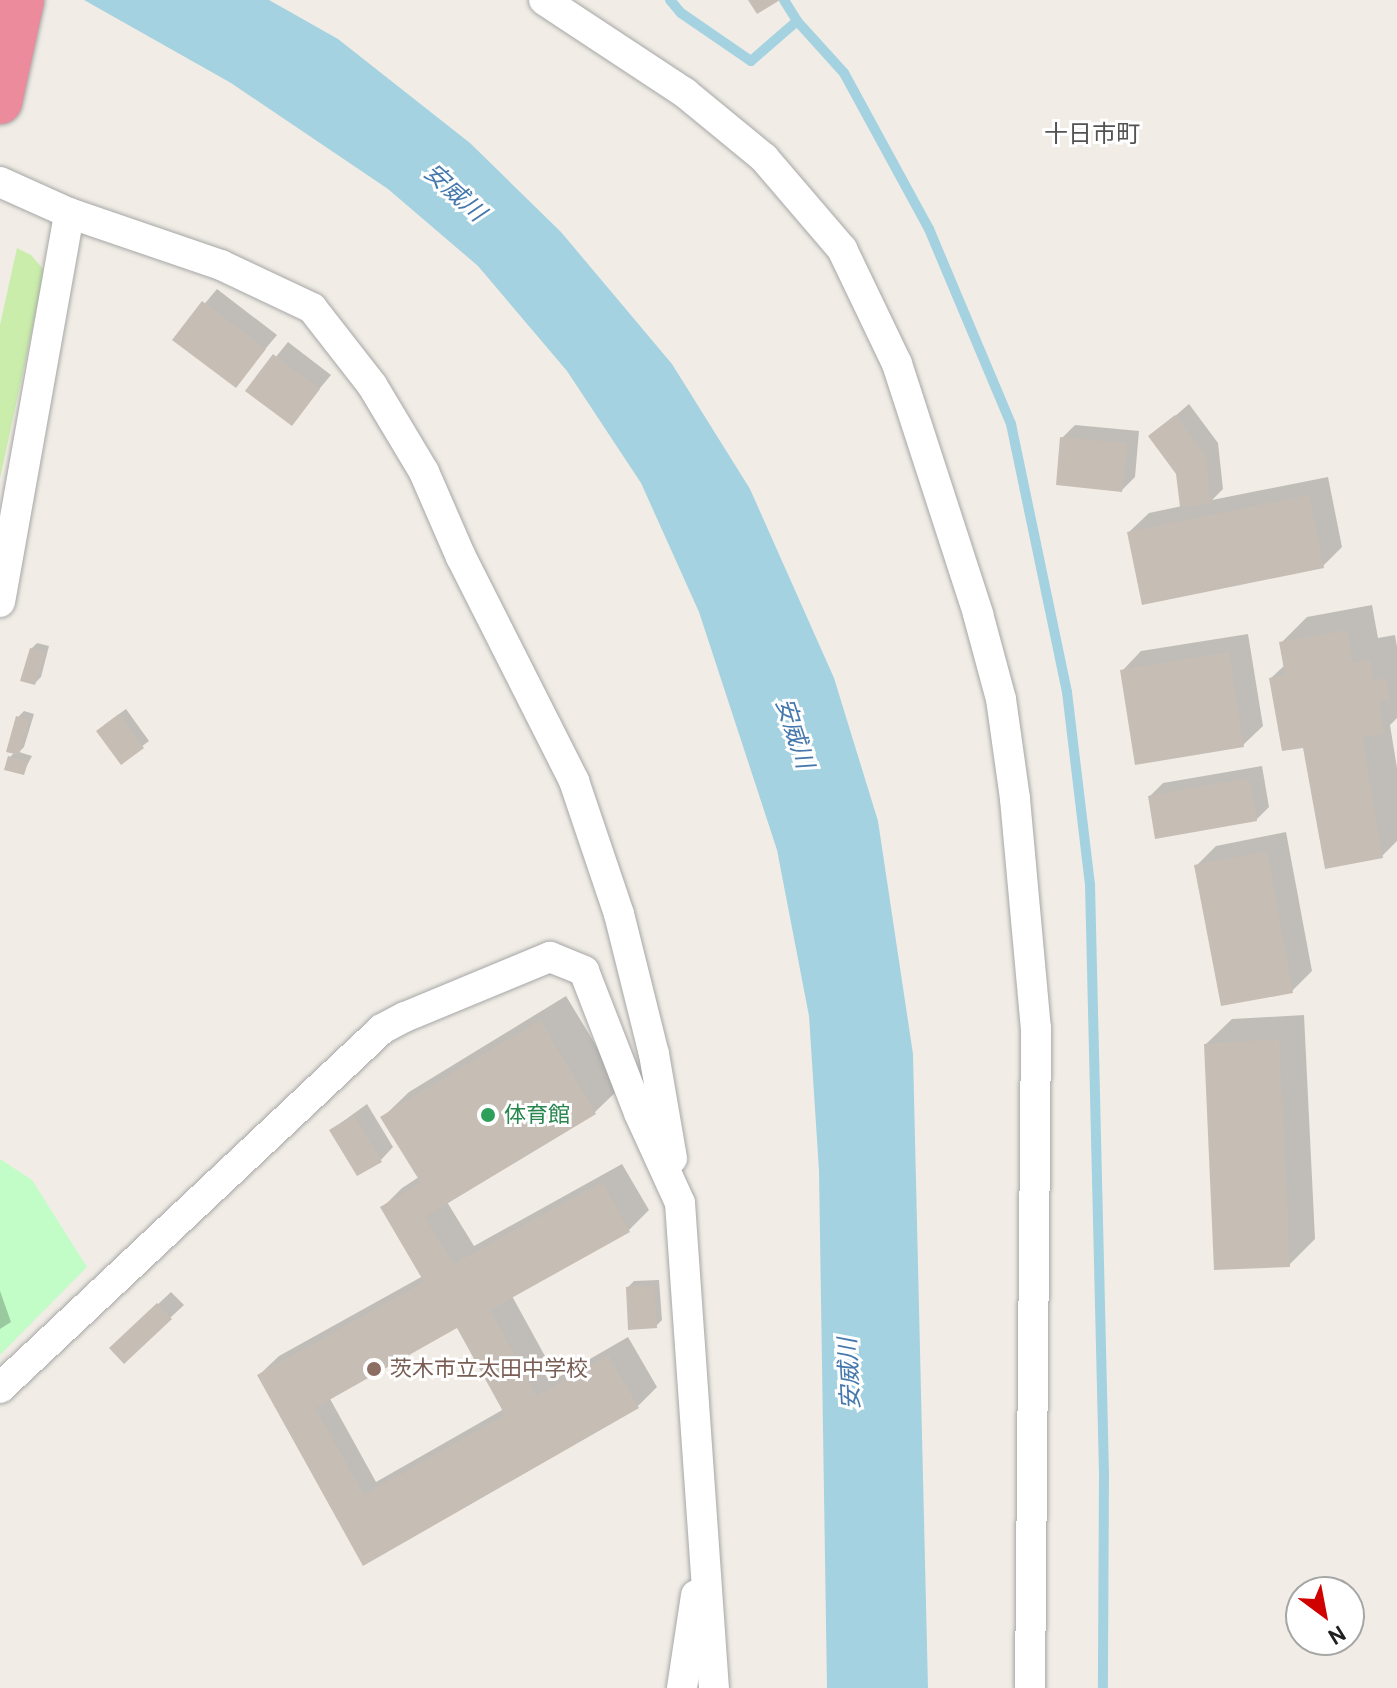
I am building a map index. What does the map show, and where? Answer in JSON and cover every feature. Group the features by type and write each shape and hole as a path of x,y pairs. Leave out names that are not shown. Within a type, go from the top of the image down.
{"highway":[{"path":"0,102 22,0"}],"street":[{"path":"544,0 685,93 753,149 842,249 897,364 978,614 1001,699 1036,1028 1030,1688"},
{"path":"0,182 69,213 221,265 312,308 379,397 424,472 461,557 574,781 601,853 654,1054 680,1203 714,1688"},
{"path":"0,602 69,213"},
{"path":"0,1388 382,1029 550,957 584,971 639,1113 680,1203"},
{"path":"682,1688 705,1533"}],"green space":[{"path":"17,248 31,255 45,271 0,478 0,325"},
{"path":"0,1159 32,1180 87,1267 0,1355"}],"water":[{"name":"安威川","path":"84,0 269,0 338,39 470,143 561,232 672,364 750,489 834,678 878,821 913,1054 928,1688 827,1688 819,1171 809,1016 777,850 699,612 641,483 567,371 478,266 388,189 231,83"}],"building":[{"path":"748,0 780,0 757,14"},
{"path":"202,301 266,349 236,388 172,340"},
{"path":"273,354 320,389 292,426 245,391"},
{"path":"1175,415 1206,457 1211,504 1180,507 1176,474 1148,436"},
{"path":"1060,437 1127,443 1122,492 1056,485"},
{"path":"1309,495 1324,568 1142,605 1127,532"},
{"path":"1347,630 1353,663 1370,660 1373,680 1386,678 1390,700 1379,702 1384,734 1362,737 1383,858 1325,869 1303,748 1282,751 1269,678 1285,675 1279,642"},
{"path":"30,648 45,652 35,685 20,681"},
{"path":"1229,652 1244,747 1135,765 1120,670"},
{"path":"119,714 144,748 121,765 96,731"},
{"path":"16,716 29,720 19,755 6,752"},
{"path":"8,756 28,762 24,775 4,770"},
{"path":"1249,778 1257,821 1155,839 1148,796"},
{"path":"1267,851 1293,993 1221,1006 1194,865"},
{"path":"540,1020 596,1114 425,1217 454,1264 602,1182 630,1232 490,1310 537,1396 608,1355 639,1408 363,1566 257,1375 424,1282 380,1207 421,1183 380,1117","holes":["457,1328 505,1415 364,1495 315,1408"]},
{"path":"1279,1039 1290,1267 1214,1270 1204,1044"},
{"path":"354,1115 382,1162 357,1176 329,1130"},
{"path":"654,1285 657,1328 628,1330 626,1287"},
{"path":"157,1303 172,1319 124,1364 109,1348"}],"waterway":[{"path":"670,0 681,13 751,61 797,21"},
{"path":"784,0 797,21 844,73 929,229 1011,424 1067,692 1090,884 1104,1474 1103,1688"}],"place":[{"name":"体育館","path":"488,1115"},
{"name":"茨木市立太田中学校","path":"374,1369"}],"district":[{"name":"十日市町","path":"1092,134"}]}
